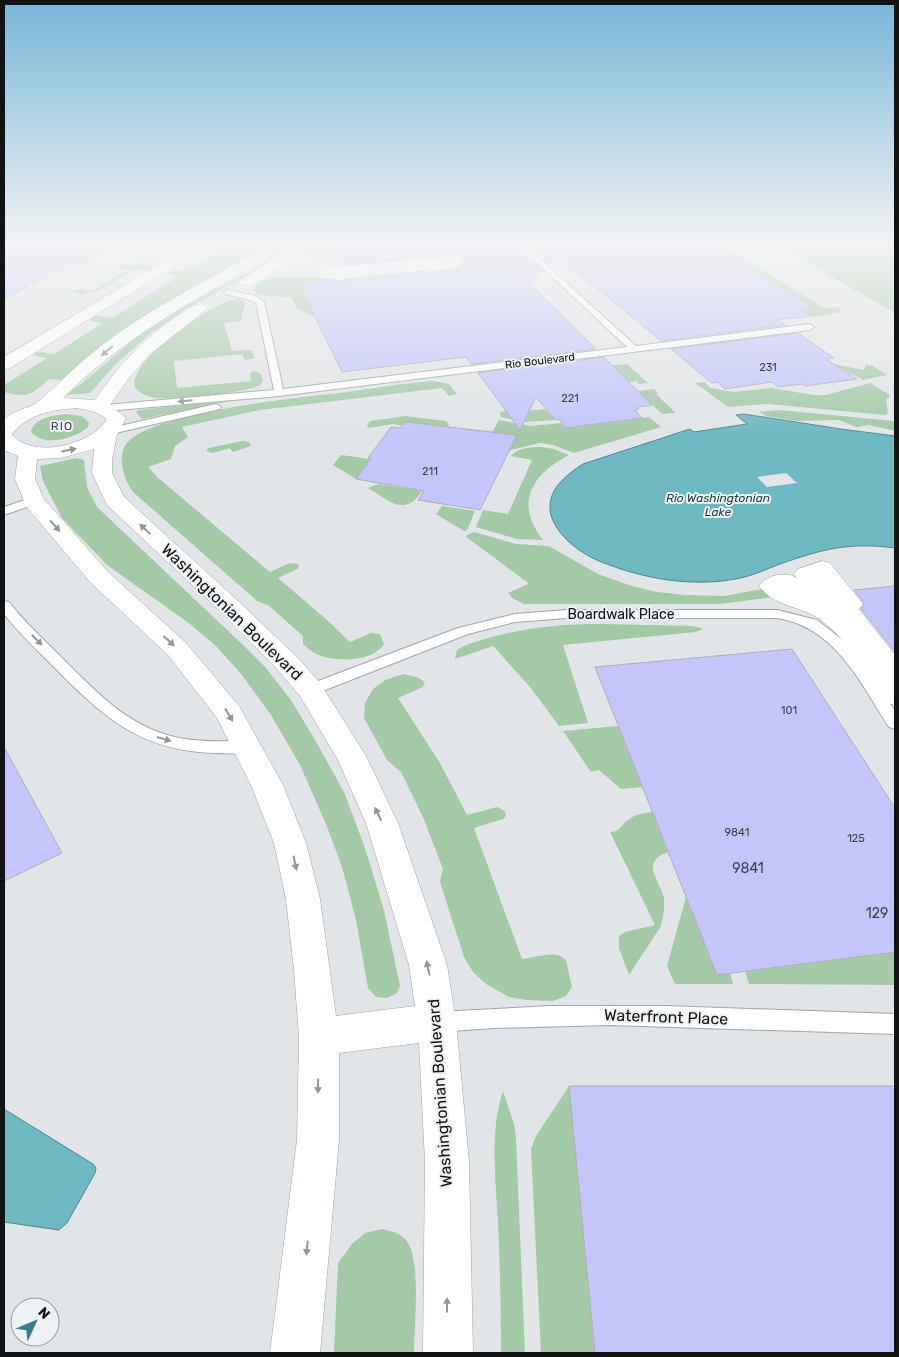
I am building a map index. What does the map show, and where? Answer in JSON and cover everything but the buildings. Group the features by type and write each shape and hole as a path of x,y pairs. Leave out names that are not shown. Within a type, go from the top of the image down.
{"street":[{"path":"4,364 95,309"},
{"path":"45,406 67,384 118,342 165,309"},
{"name":"Washingtonian Boulevard","path":"198,309 150,343 128,365 106,420 102,473 115,500 228,604 288,664 310,690 351,756 382,823 428,965 438,1022 447,1162 448,1353"},
{"path":"4,439 9,445 28,452 52,453 78,448 106,420 75,402 45,406 27,412 7,424"},
{"path":"28,452 26,479 34,501 99,577 177,649 228,713 267,785 290,842 303,899 313,970 319,1038 318,1140 295,1353"},
{"path":"895,673 843,605 850,604 822,568 806,574 826,600 795,588 784,581 771,586 790,599 815,607 837,620 854,639 895,695"},
{"path":"319,1038 438,1022"}],"lane":[{"path":"261,309 274,394"},
{"path":"591,309 634,349"},
{"name":"Rio Boulevard","path":"106,420 274,394 810,326"},
{"name":"Rio Boulevard","path":"106,420 274,394"},
{"path":"4,511 34,501"},
{"path":"4,605 71,674 114,712 138,729 170,742 247,748"},
{"name":"Boardwalk Place","path":"310,690 464,631 515,618 567,614 777,614 800,619 817,626 829,635 842,649 895,723"},
{"name":"Waterfront Place","path":"438,1022 500,1016 589,1015 895,1024"}],"green space":[{"path":"126,309 154,309 115,335 61,380 49,379 29,394 18,395 4,392 4,385 47,358 36,356 34,353 54,354 103,323 90,321 90,319 97,316 112,318"},
{"path":"178,309 187,309 151,333 115,365 90,393 66,395 134,339"},
{"path":"212,309 243,309 241,321 224,323 232,351 251,350 255,358 245,360 242,354 174,361 177,388 251,381 250,373 255,371 261,374 263,381 260,385 240,391 193,397 165,398 147,396 135,388 136,377 156,350 172,336"},
{"path":"300,309 312,309 316,318"},
{"path":"840,309 840,312 812,317 801,310"},
{"path":"627,364 648,383 639,384 637,381 623,383 605,366"},
{"path":"833,364 864,370 866,365 873,366 887,375 863,380"},
{"path":"433,381 449,384 457,394 449,396 442,388 260,410 182,427 188,437 175,446 171,459 148,467 157,477 270,572 290,563 298,564 299,568 278,578 350,642 371,633 380,634 384,644 371,655 362,658 342,659 324,657 309,649 303,644 303,636 269,606 257,601 133,492 124,475 122,454 127,443 142,432 165,423 227,408"},
{"path":"704,382 711,388 733,392 771,388 814,395 826,395 870,383 890,395 886,400 888,413 885,415 768,404 728,407 695,383"},
{"path":"654,389 658,393 656,394 676,413 662,414 638,391"},
{"path":"245,398 142,419 136,412 139,410"},
{"path":"545,409 555,420 524,422 501,417 500,412 506,411 508,413"},
{"path":"779,410 894,421 895,431 869,425 856,427 839,420 797,421 766,416 759,412"},
{"path":"66,414 82,416 89,423 88,427 76,435 60,440 44,440 31,432 40,420 50,416"},
{"path":"405,416 446,421 449,425 447,427 405,422 402,426 393,424 369,428 367,425 371,421"},
{"path":"649,417 661,427 574,453 553,445 540,443 507,451 492,433 499,420 531,426 561,423 566,428"},
{"path":"242,441 249,442 251,446 233,452 230,448 213,453 206,451 209,448"},
{"path":"541,447 554,449 569,455 545,471 531,491 529,502 530,514 534,527 543,540 517,539 476,527 483,510 508,514 532,460 511,456 521,450"},
{"path":"341,455 370,459 356,479 333,465"},
{"path":"77,458 84,460 87,487 97,507 266,668 291,700 314,738 344,792 365,848 384,910 400,986 396,994 387,998 376,997 368,988 356,920 342,867 326,824 300,765 271,715 242,675 216,646 190,624 107,565 62,518 43,481 40,466"},
{"path":"378,484 422,491 409,504 396,504 368,488"},
{"path":"442,506 475,511 467,530 464,531 436,514"},
{"path":"474,532 516,544 549,546 598,574 632,586 657,592 724,596 762,589 773,597 719,604 524,604 512,598 508,593 528,584 527,582 465,536"},
{"path":"603,624 693,626 703,629 696,632 563,645 588,723 559,726 530,687 493,646 455,659 457,650 464,646 498,635 549,626"},
{"path":"403,674 417,677 425,682 423,687 398,698 440,763 467,815 497,807 505,811 506,816 503,819 474,828 522,959 552,954 563,957 566,961 572,987 566,996 553,1001 509,997 486,984 473,972 464,957 440,882 443,869 423,817 401,772 387,760 364,718 365,703 373,689 385,680"},
{"path":"618,726 643,787 621,789 599,770 591,772 563,731"},
{"path":"653,812 668,852 659,856 653,866 664,898 663,915 661,926 629,975 619,948 619,936 625,932 655,925 610,832 618,829 634,816"},
{"path":"686,897 717,974 730,973 733,984 675,984 667,966"},
{"path":"895,952 895,985 749,984 745,971"},
{"path":"569,1086 595,1353 541,1353 531,1149 536,1136"},
{"path":"503,1091 514,1124 516,1138 525,1353 501,1353 501,1305 494,1157 496,1123"},
{"path":"382,1229 403,1237 412,1253 416,1280 414,1353 334,1353 338,1263 352,1244 365,1233"}],"water":[{"name":"Rio Washingtonian Lake","path":"744,414 895,436 895,548 850,546 836,548 795,559 741,578 723,581 687,582 633,573 599,561 570,543 558,530 551,515 551,498 558,485 583,464 690,429 694,432 747,424 736,415"},
{"path":"4,1109 93,1164 96,1168 67,1223 59,1230 4,1222"}],"pier":[{"path":"786,473 797,483 767,487 757,477"}],"district":[{"name":"RIO","path":"62,426"}]}
